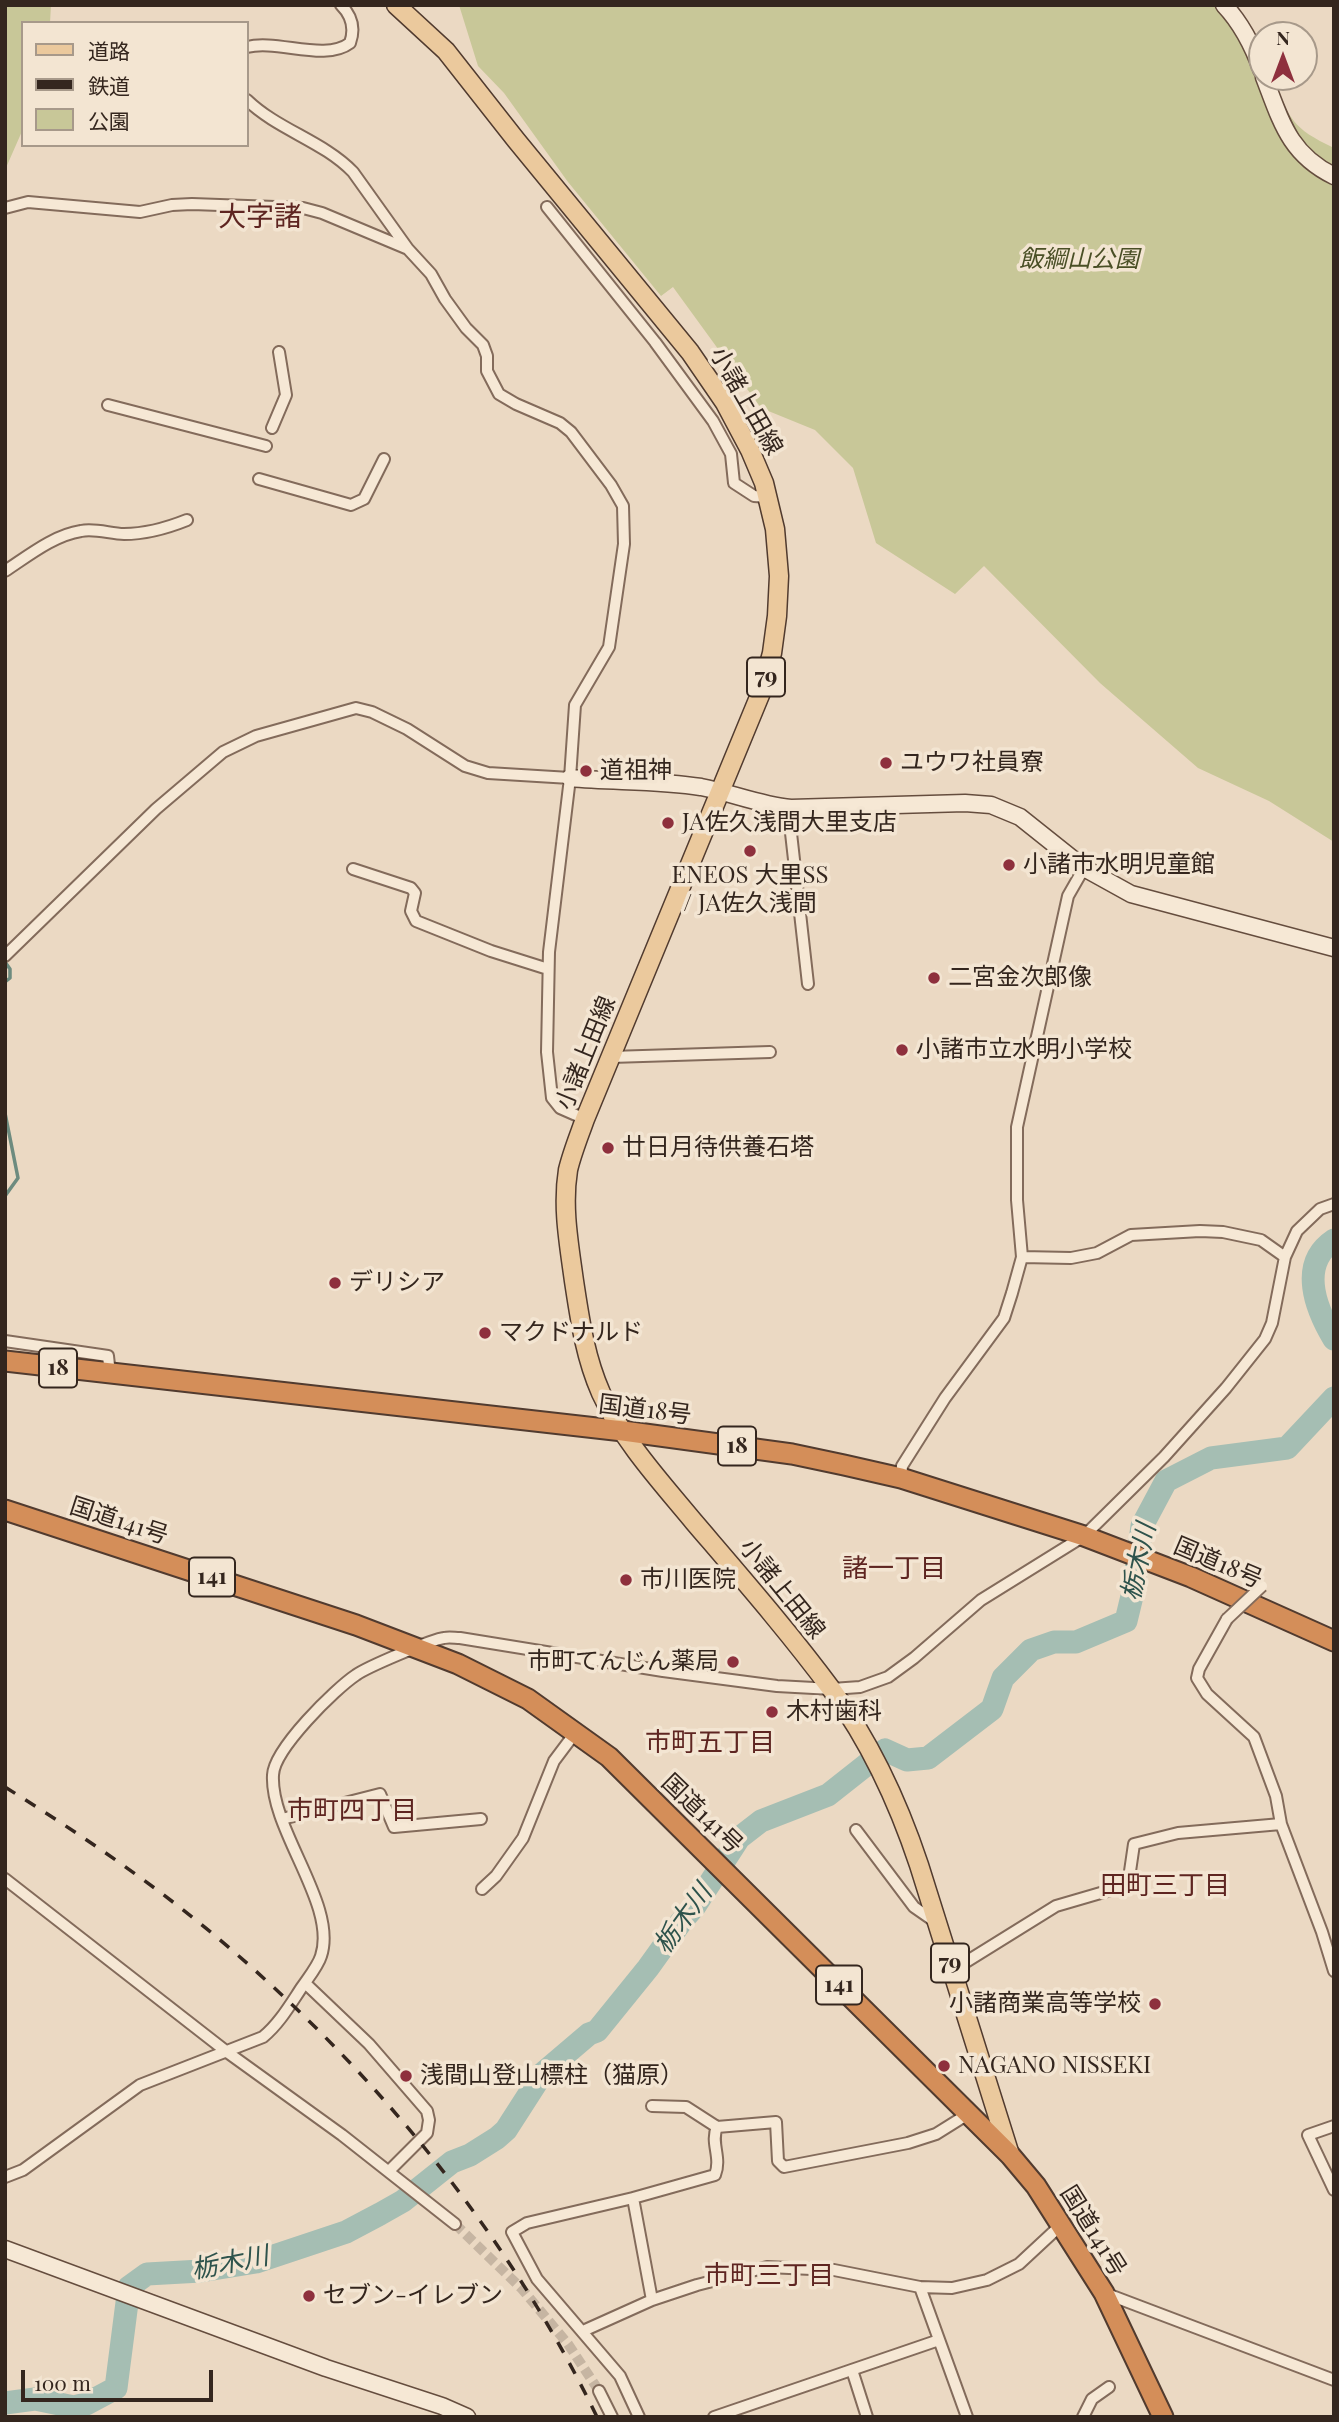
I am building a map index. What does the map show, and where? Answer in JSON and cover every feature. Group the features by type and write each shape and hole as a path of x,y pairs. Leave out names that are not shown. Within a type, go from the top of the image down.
{"highway":[{"name":"国道18号","path":"5,1362 623,1432 792,1454 901,1478 1084,1536 1191,1577 1334,1641"},
{"name":"国道141号","path":"5,1510 356,1625 458,1664 528,1699 609,1757 1010,2155 1036,2186 1104,2293 1163,2417"}],"main road":[{"name":"小諸上田線","path":"396,5 446,51 690,352 738,427 758,468 768,498 778,558 779,595 774,642 760,697 585,1119 570,1162 566,1213 580,1327 587,1356 603,1397 623,1432 665,1487 832,1689 881,1774 909,1837 1010,2155"}],"street":[{"path":"248,47 272,45 322,50 344,48 350,43 352,20 341,5"},
{"path":"1224,5 1248,38"},
{"path":"1270,91 1294,147 1319,169 1334,176"},
{"path":"248,101 264,115 342,161 353,172 408,249 431,274 466,328 483,345 487,356 487,371 499,394 560,423 571,432 611,485 623,506 624,544 609,647 575,705 570,778 548,969 547,1052 552,1098 560,1108 585,1119"},
{"path":"5,208 28,202 139,212 192,204 303,208 322,213 408,249"},
{"path":"547,207 655,342 713,421 731,454 734,483 754,496 768,498"},
{"path":"272,428 286,395 279,352"},
{"path":"108,405 266,446"},
{"path":"259,479 351,505 364,499 384,459"},
{"path":"5,571 45,545 83,530 125,534 165,529 187,520"},
{"path":"5,956 156,809 223,752 256,736 356,708 372,712 407,729 465,766 488,773 667,783 791,808 965,803 991,805 1020,817 1084,868 1132,894 1334,948"},
{"path":"791,808 791,833 808,984"},
{"path":"901,1478 902,1466 945,1398 1004,1318 1021,1257 1017,1200 1017,1127 1068,896 1084,868"},
{"path":"353,869 411,888 415,893 411,911 416,921 491,951 548,969"},
{"path":"611,1057 770,1052"},
{"path":"5,2177 23,2170 140,2085 263,2037 273,2029 321,1957 325,1931 274,1801 272,1772 282,1751 303,1725 357,1674 444,1638 460,1638 777,1686 832,1689 860,1686 888,1677 981,1600 1084,1536 1164,1457 1226,1388 1265,1339 1272,1323 1285,1257 1297,1231 1320,1209 1334,1204"},
{"path":"1021,1257 1071,1258 1097,1253 1131,1235 1200,1231 1223,1232 1261,1240 1285,1257"},
{"path":"5,1341 108,1356 110,1374"},
{"path":"1262,1586 1227,1619 1199,1669 1197,1678 1207,1693 1254,1737 1276,1796 1281,1824 1334,1971"},
{"path":"482,1889 496,1876 523,1838 554,1761 575,1733"},
{"path":"282,1819 380,1794 394,1827 481,1819"},
{"path":"953,1970 1056,1906 1128,1885 1134,1844 1178,1833 1281,1824"},
{"path":"856,1830 914,1907 938,1923"},
{"path":"5,1879 227,2052 429,2201 455,2224"},
{"path":"1322,1932 1334,1928"},
{"path":"305,1983 386,2061 428,2111 427,2133 389,2171"},
{"path":"652,2106 686,2108 717,2127 776,2122 778,2161 784,2167 908,2143 936,2134 968,2114"},
{"path":"1334,2126 1308,2135 1334,2190"},
{"path":"639,2417 620,2376 537,2279 512,2232 527,2223 715,2175 719,2165 714,2134 717,2127"},
{"path":"633,2198 652,2300"},
{"path":"583,2331 652,2300 767,2267 834,2270 920,2287 952,2288 987,2280 1019,2264 1061,2225"},
{"path":"5,2249 467,2417"},
{"path":"920,2287 967,2417"},
{"path":"1104,2293 1334,2380"},
{"path":"714,2417 939,2340"},
{"path":"852,2370 867,2417"},
{"path":"1083,2417 1092,2399 1109,2386"},
{"path":"599,2391 612,2417"}],"green space":[{"path":"5,5 51,5 50,21 21,21 21,134 5,170"},
{"name":"飯綱山公園","path":"459,5 1235,5 1248,23 1248,91 1278,91 1288,113 1300,128 1334,148 1334,842 1269,801 1198,768 1100,683 984,566 955,594 876,543 853,468 815,430 761,408 673,287 661,296 568,182 504,93 478,66"}],"waterway":[{"path":"5,962 10,969 10,978 5,982"},
{"path":"5,1113 18,1178 5,1196"},
{"name":"栃木川","path":"1334,1240 1316,1261 1313,1274 1321,1314 1334,1339"},
{"name":"栃木川","path":"5,2403 35,2399 74,2407 86,2404 116,2388 129,2287 147,2274 201,2271 256,2262 346,2232 403,2201 452,2162 470,2155 497,2138 506,2130 542,2074 589,2034 597,2031 648,1968 695,1906 739,1838 761,1821 828,1795 885,1750 907,1760 928,1758 992,1709 1003,1678 1031,1650 1054,1642 1076,1642 1126,1621 1142,1526 1166,1481 1211,1458 1287,1448 1334,1398"}],"tunnel":[{"path":"455,2224 522,2289 568,2344 599,2391"}],"railway":[{"path":"5,1787 112,1857 188,1914 271,1985 327,2039 380,2096 478,2217 561,2348 597,2417"}],"place":[{"name":"ユウワ社員寮","path":"886,763"},
{"name":"道祖神","path":"586,771"},
{"name":"JA佐久浅間大里支店","path":"668,823"},
{"name":"ENEOS 大里SS / JA佐久浅間","path":"750,851"},
{"name":"小諸市水明児童館","path":"1009,865"},
{"name":"二宮金次郎像","path":"934,978"},
{"name":"小諸市立水明小学校","path":"902,1050"},
{"name":"廿日月待供養石塔","path":"608,1148"},
{"name":"デリシア","path":"335,1283"},
{"name":"マクドナルド","path":"485,1333"},
{"name":"市川医院","path":"626,1580"},
{"name":"市町てんじん薬局","path":"733,1662"},
{"name":"木村歯科","path":"772,1712"},
{"name":"小諸商業高等学校","path":"1155,2004"},
{"name":"NAGANO NISSEKI","path":"944,2066"},
{"name":"浅間山登山標柱（猫原）","path":"406,2076"},
{"name":"セブン-イレブン","path":"309,2296"}],"district":[{"name":"大字諸","path":"260,217"},
{"name":"諸一丁目","path":"894,1569"},
{"name":"市町五丁目","path":"710,1743"},
{"name":"市町四丁目","path":"352,1811"},
{"name":"田町三丁目","path":"1165,1886"},
{"name":"市町三丁目","path":"769,2276"}]}
